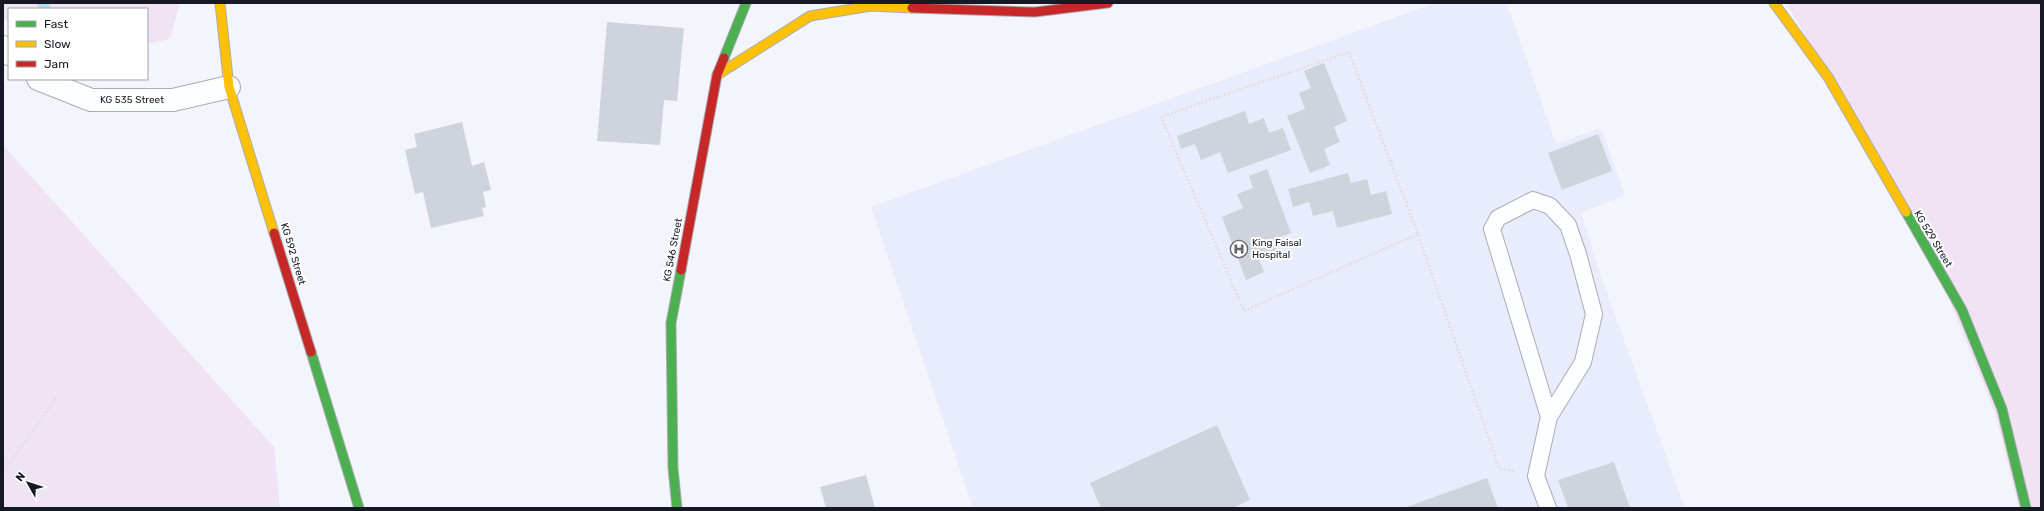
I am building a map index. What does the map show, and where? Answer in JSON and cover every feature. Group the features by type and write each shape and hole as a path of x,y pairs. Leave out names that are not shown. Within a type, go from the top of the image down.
{"street":[{"name":"KG 592 Street","path":"220,3 229,87 359,508"},
{"name":"KG 546 Street","path":"677,508 673,468 671,323 717,75 746,3"},
{"path":"717,75 810,16 871,6 1035,12 1108,3"},
{"name":"KG 529 Street","path":"1774,3 1828,77 1962,310 2002,409 2026,508"},
{"name":"KG 535 Street","path":"41,80 91,100 173,100 229,87"}],"lane":[{"path":"1548,508 1536,476 1549,417 1583,362 1594,314 1578,254 1568,225 1550,206 1533,200 1498,218 1492,229 1549,417"}],"path":[{"path":"1418,234 1244,311 1161,117 1349,52 1418,234 1499,468 1536,476"},
{"path":"3,471 57,396"}],"shaded area":[{"path":"3,3 180,3 170,39 148,44 148,8 8,8 8,22 3,19"},
{"name":"King Faisal Hospital","path":"1435,3 1507,3 1556,144 1601,128 1625,195 1581,213 1604,285 1685,508 973,508 871,207"},
{"path":"1786,3 2041,3 2041,508 2019,508 1996,416 1927,244"},
{"path":"3,145 274,447 280,508 3,508"}],"building":[{"path":"607,22 684,28 677,101 664,100 660,145 597,141"},
{"path":"1324,63 1347,121 1334,127 1340,142 1324,149 1330,165 1310,173 1287,116 1305,109 1299,93 1311,88 1304,71"},
{"path":"1245,111 1249,124 1264,118 1269,133 1283,128 1291,150 1228,173 1220,152 1201,160 1195,144 1181,149 1177,136"},
{"path":"462,122 472,166 484,162 491,190 483,192 486,207 482,208 484,216 431,228 423,192 415,194 405,150 417,147 414,134"},
{"path":"1598,134 1612,171 1562,190 1548,153"},
{"path":"1267,169 1291,233 1273,240 1278,252 1259,259 1264,272 1246,280 1222,217 1243,208 1237,194 1253,188 1249,176"},
{"path":"1348,173 1351,183 1367,179 1371,195 1386,191 1392,214 1337,228 1333,211 1313,216 1309,202 1293,207 1288,189"},
{"path":"1217,425 1250,500 1233,508 1101,508 1090,483"},
{"path":"1614,462 1630,508 1568,508 1558,480"},
{"path":"866,475 875,508 826,508 820,487"},
{"path":"1487,478 1498,508 1404,508"}],"waterway":[{"path":"41,3 46,8"}],"traffic: fast":[{"path":"724,58 746,3"},
{"path":"1906,212 1962,310 2002,409 2026,508"},
{"path":"677,508 673,468 671,323 681,270"},
{"path":"311,352 359,508"}],"traffic: slow":[{"path":"220,3 229,87 274,233"},
{"path":"1774,3 1828,77 1906,212"},
{"path":"717,75 810,16 871,6 912,8"}],"traffic: jam":[{"path":"912,8 1035,12 1108,3"},
{"path":"681,270 717,75 724,58"},
{"path":"274,233 311,352"}],"place":[{"name":"King Faisal Hospital","path":"1239,249"}]}
